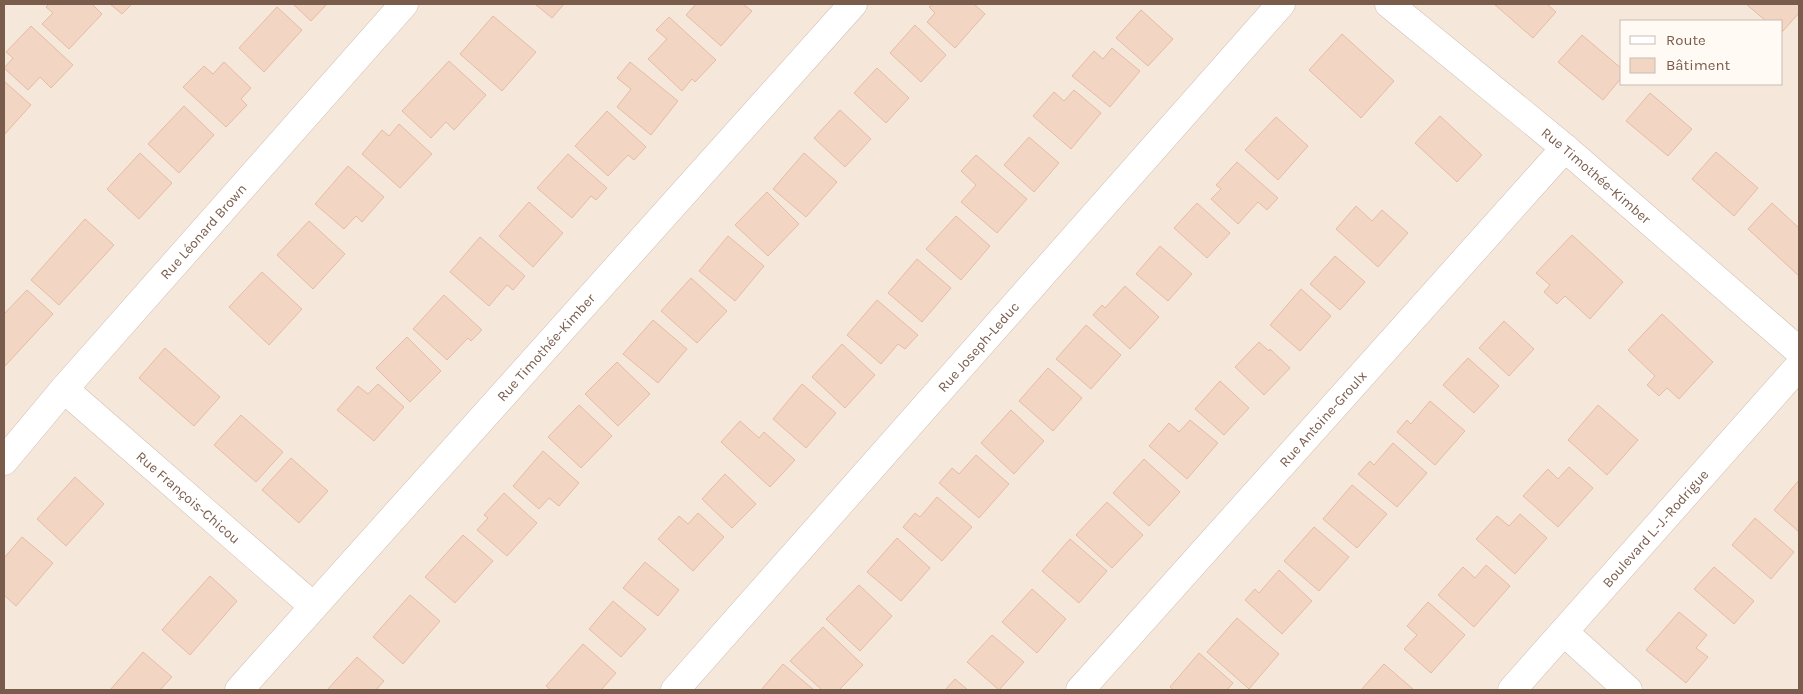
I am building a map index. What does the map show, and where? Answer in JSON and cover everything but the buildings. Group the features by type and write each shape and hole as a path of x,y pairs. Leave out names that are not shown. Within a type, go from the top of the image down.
{"street":[{"name":"Rue Léonard Brown","path":"4,461 64,390 404,4"},
{"name":"Rue Timothée-Kimber","path":"239,690 852,4"},
{"name":"Rue Joseph-Leduc","path":"675,690 1281,4"},
{"name":"Rue Timothée-Kimber","path":"1388,4 1564,148 1799,351"},
{"name":"Rue Antoine-Groulx","path":"1080,690 1564,148"},
{"name":"Boulevard L.-J.-Rodrigue","path":"1512,690 1799,366"},
{"name":"Rue François-Chicou","path":"64,390 313,606"},
{"path":"1564,632 1628,690"}],"shaded area":[{"path":"4,4 1799,4 1799,690 4,690"}]}
